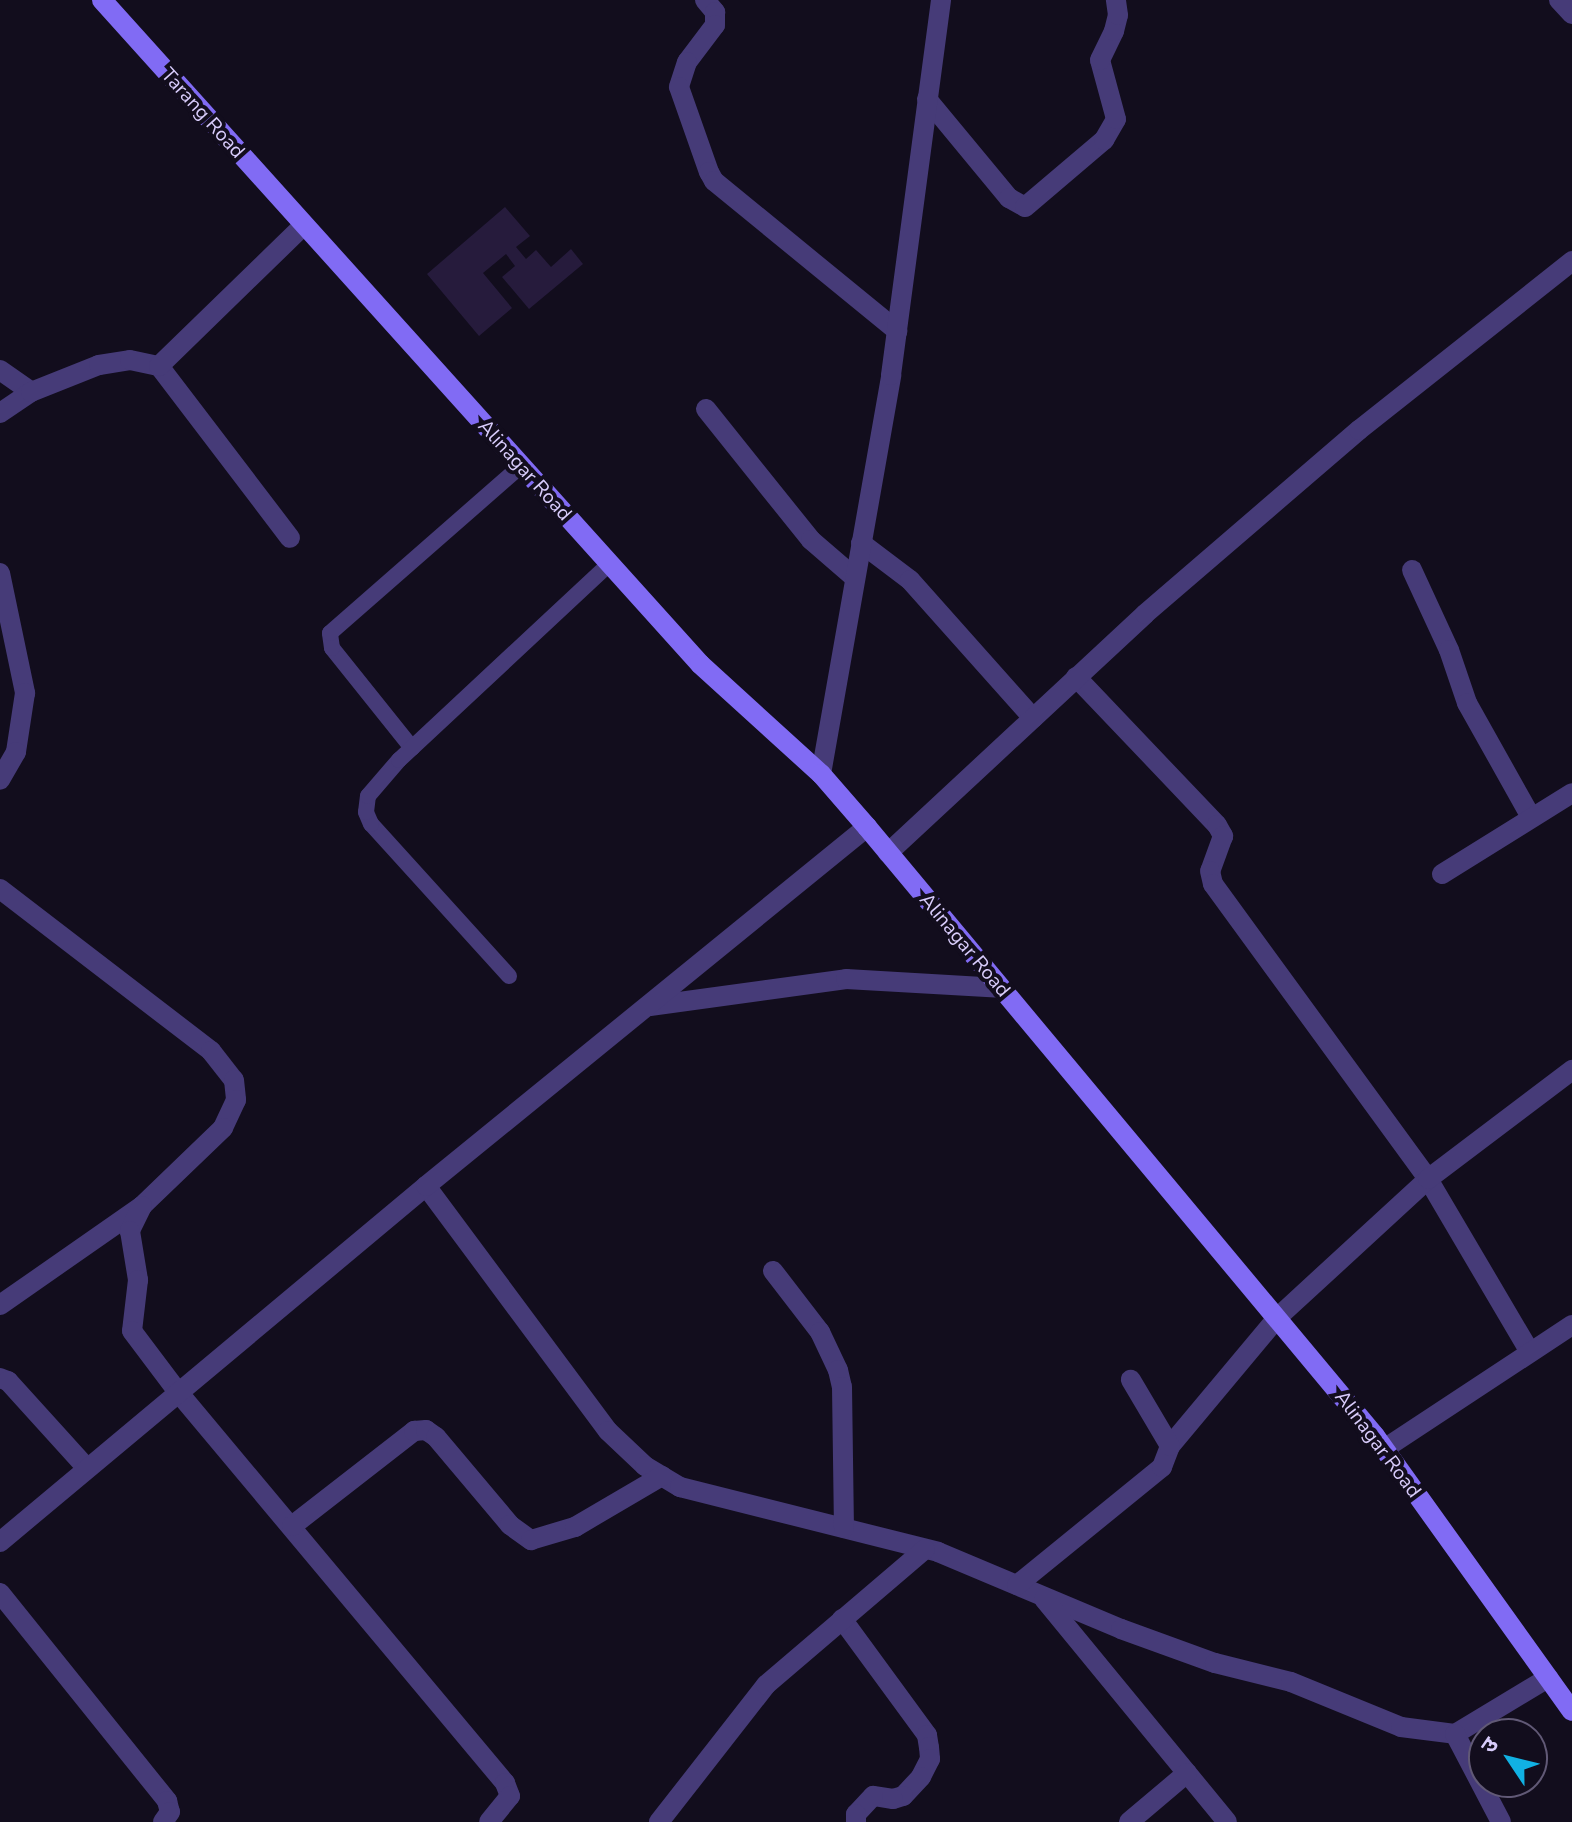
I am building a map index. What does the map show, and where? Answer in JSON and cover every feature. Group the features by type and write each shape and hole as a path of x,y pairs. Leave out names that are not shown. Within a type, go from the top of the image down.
{"main road":[{"name":"Tarang Road","path":"102,0 304,225"},
{"name":"Alinagar Road","path":"304,225 700,664 821,774 867,827 1384,1449 1572,1711"}],"street":[{"path":"705,0 715,12 715,25 687,62 679,87 714,181 897,331"},
{"path":"821,774 897,331 941,0"},
{"path":"927,99 1009,198 1025,207 1104,140 1116,119 1100,60 1114,31 1118,15 1116,0"},
{"path":"1559,0 1572,14"},
{"path":"159,366 304,225"},
{"path":"888,853 1145,614 1359,430 1572,261"},
{"path":"0,413 31,392 99,365 130,360 159,366 290,538"},
{"path":"0,370 31,392"},
{"path":"706,409 811,540 855,578"},
{"path":"861,543 910,580 1033,718"},
{"path":"1412,570 1449,650 1467,703 1531,817"},
{"path":"0,573 25,693 16,752 0,780"},
{"path":"1076,677 1217,825 1223,836 1210,871 1213,884 1428,1179 1530,1352"},
{"path":"1442,874 1572,793"},
{"path":"0,1542 86,1467 426,1186 867,827"},
{"path":"0,889 211,1051 234,1080 236,1100 223,1128 142,1206 0,1305"},
{"path":"650,1006 846,979 1000,988"},
{"path":"1017,1585 1162,1467 1170,1446 1277,1318 1428,1179 1572,1070"},
{"path":"426,1186 608,1431 645,1466 680,1487 925,1549 1215,1663 1291,1682 1401,1727 1455,1734 1548,1678"},
{"path":"142,1206 130,1231 138,1280 132,1331 178,1392 505,1783 510,1796 489,1822"},
{"path":"773,1271 820,1332 838,1370 842,1387 844,1528"},
{"path":"1384,1449 1572,1325"},
{"path":"0,1378 8,1381 86,1467"},
{"path":"1131,1380 1170,1446"},
{"path":"292,1526 414,1431 426,1430 436,1437 510,1525 531,1540 575,1527 662,1476"},
{"path":"659,1822 766,1685 925,1549"},
{"path":"0,1593 167,1801 170,1812 163,1822"},
{"path":"1042,1596 1227,1822"},
{"path":"842,1619 927,1735 930,1759 921,1777 903,1796 893,1799 873,1796 856,1814 856,1822"},
{"path":"1455,1734 1501,1822"},
{"path":"1129,1822 1187,1773"}],"lane":[{"path":"412,748 332,648 330,633 521,466"},
{"path":"509,976 371,824 366,812 368,796 412,748 609,564"}],"building":[{"path":"505,207 530,236 516,247 526,259 536,250 551,267 571,249 583,264 529,309 502,277 515,266 506,254 483,273 512,308 479,336 427,274"}]}
